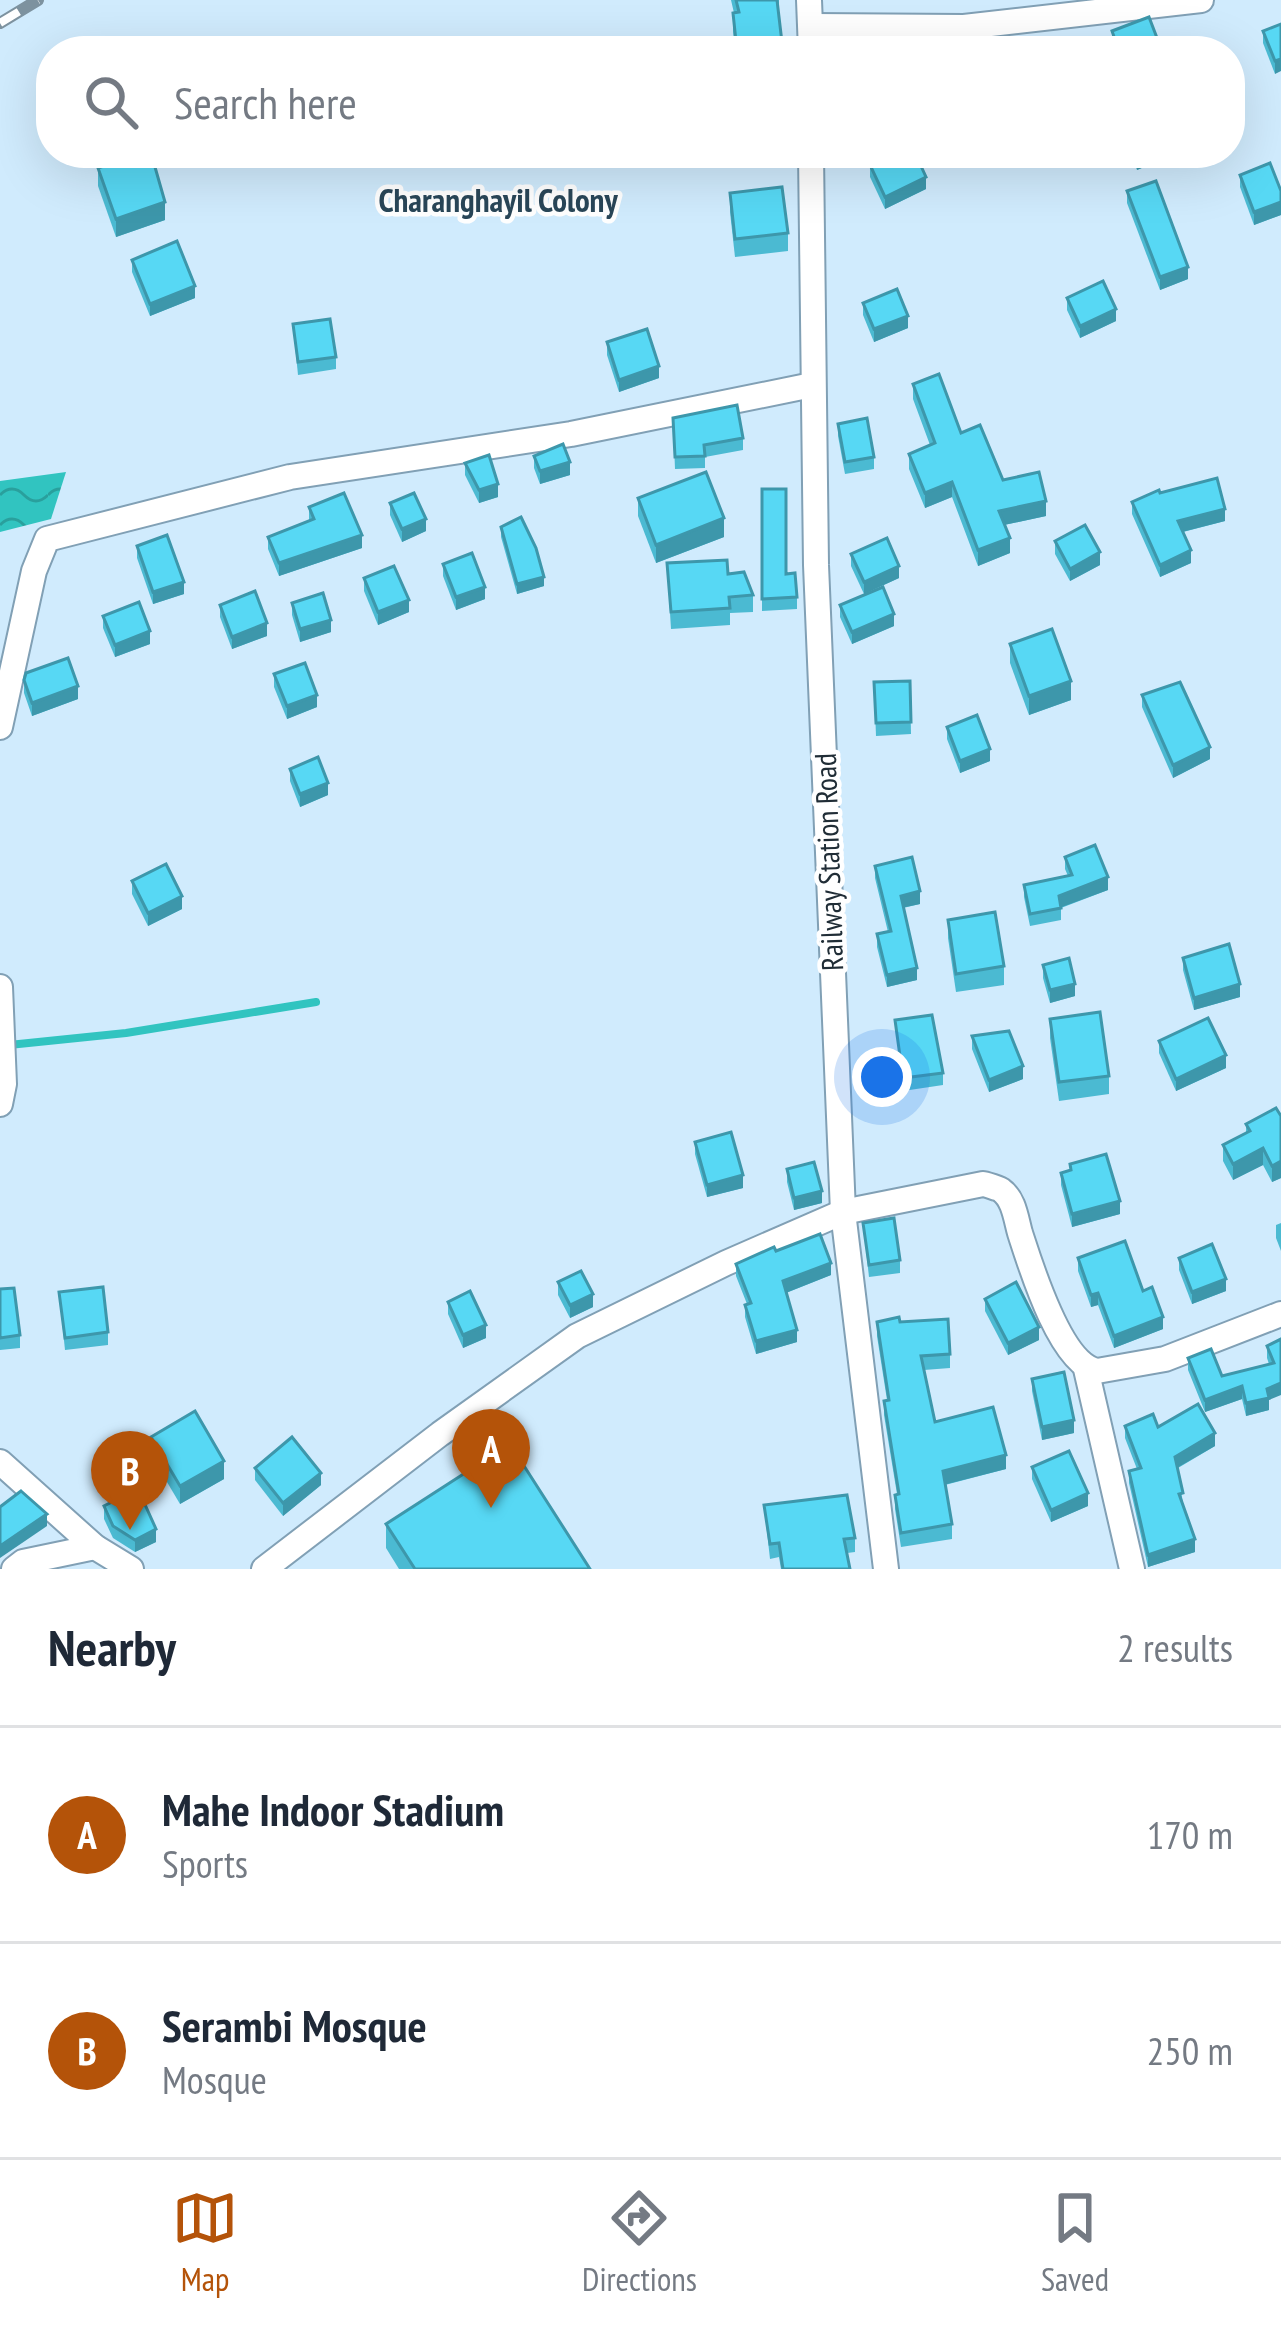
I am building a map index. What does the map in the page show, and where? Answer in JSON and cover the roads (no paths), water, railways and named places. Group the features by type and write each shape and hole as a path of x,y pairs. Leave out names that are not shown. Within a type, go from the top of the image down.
{"street":[{"path":"810,26 964,27 1202,0"},
{"name":"Railway Station Road","path":"811,168 812,385 843,1212 886,1569"},
{"path":"0,727 34,571 47,539 290,477 572,434 812,385"},
{"path":"0,986 0,1104"},
{"path":"264,1569 440,1433 577,1336 843,1212 983,1184 1001,1190 1012,1203 1037,1282 1061,1336 1086,1369 1132,1569"},
{"path":"1086,1369 1114,1370 1165,1359 1281,1314"},
{"path":"0,1462 95,1547 131,1569"},
{"path":"14,1569 22,1562 95,1547"}],"water":[{"path":"66,472 51,519 0,532 0,481"}],"waterway":[{"path":"9,1045 126,1033 316,1002"}],"railway":[{"path":"0,23 38,0"}],"place":[{"name":"Mahe Indoor Stadium","path":"491,1508"},
{"name":"Serambi Mosque","path":"130,1530"}],"district":[{"name":"Charanghayil Colony","path":"498,199"}]}
